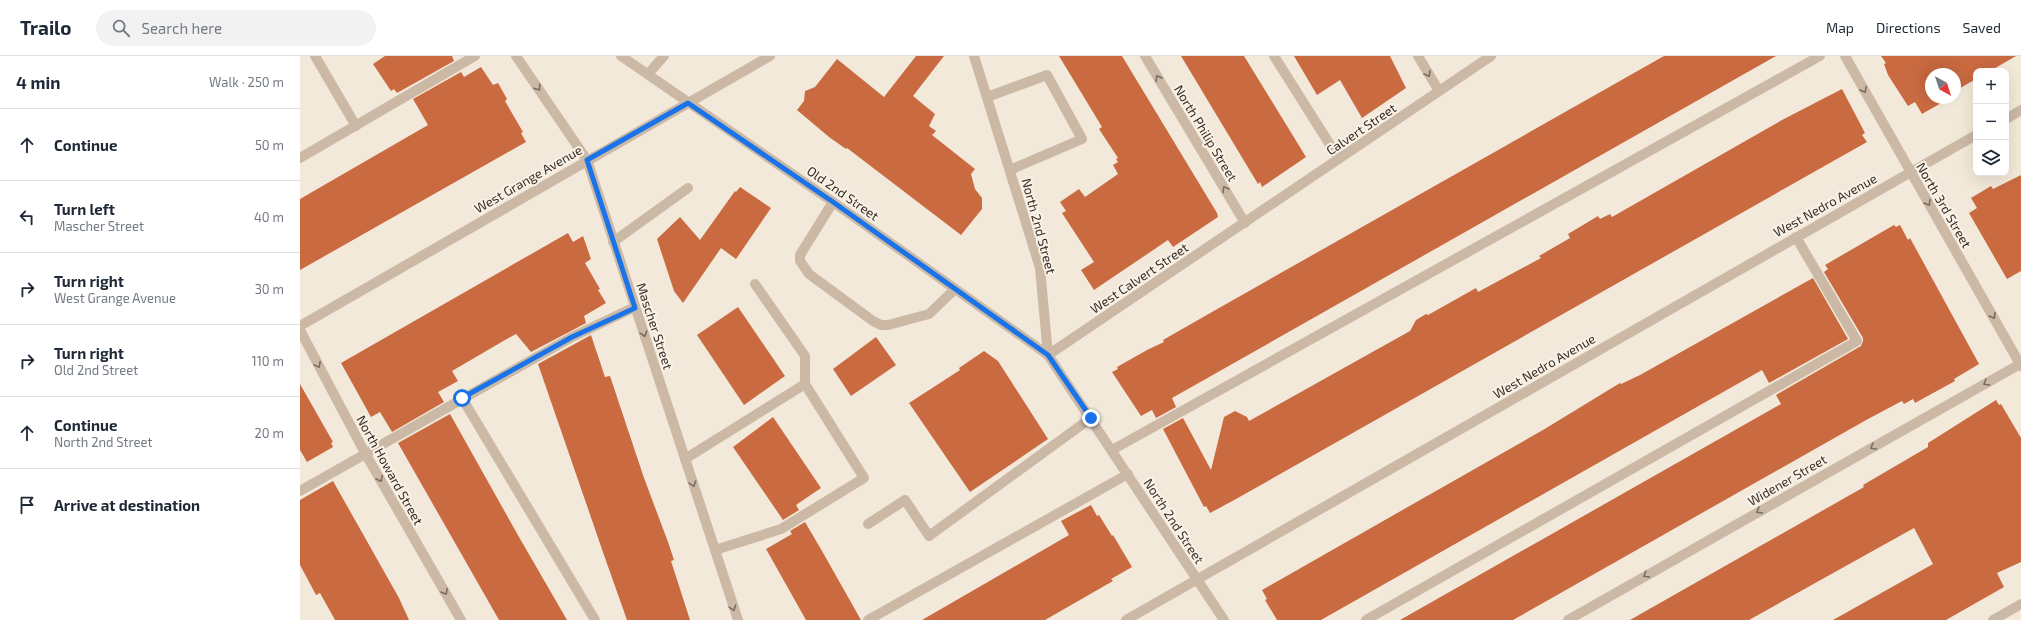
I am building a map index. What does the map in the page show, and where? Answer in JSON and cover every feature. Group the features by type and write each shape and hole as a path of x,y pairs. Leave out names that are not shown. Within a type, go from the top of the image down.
{"street":[{"path":"315,56 356,126"},
{"path":"300,158 475,56"},
{"name":"Mascher Street","path":"516,56 587,160 738,620"},
{"name":"Old 2nd Street","path":"621,56 833,202 1048,355"},
{"path":"648,74 664,56"},
{"name":"West Grange Avenue","path":"300,326 770,56"},
{"name":"North 2nd Street","path":"974,56 1040,268 1048,355 1224,620"},
{"name":"North Philip Street","path":"1145,56 1245,223"},
{"path":"1274,56 1338,160"},
{"path":"1418,56 1439,91"},
{"name":"Calvert Street","path":"1245,223 1491,56"},
{"path":"1112,450 1820,56"},
{"name":"North 3rd Street","path":"1845,56 2020,365"},
{"path":"987,97 1047,75 1082,139 1010,170"},
{"path":"2009,117 2021,110"},
{"name":"West Nedro Avenue","path":"1126,620 1973,137"},
{"path":"614,242 688,188"},
{"path":"833,202 800,255 800,261 809,274 873,320 881,325 888,325 929,314 955,289"},
{"name":"West Calvert Street","path":"1048,355 1245,223"},
{"path":"1366,620 1857,341 1796,237"},
{"path":"715,550 781,529 864,478 805,384 805,356 755,284"},
{"path":"300,491 572,337 635,308"},
{"name":"North Howard Street","path":"300,330 365,453 461,620"},
{"name":"Widener Street","path":"1568,620 2020,365"},
{"path":"685,459 805,384"},
{"path":"462,398 595,620"},
{"path":"868,524 905,500 929,536 1091,418"},
{"path":"868,620 1128,474"},
{"path":"1992,620 2021,604"}],"building":[{"path":"385,56 452,56 454,61 397,93 394,89 391,91 373,64"},
{"path":"916,56 944,56 913,96 935,114 929,126 936,131 932,135 975,169 971,174 975,189 982,198 982,209 961,235 847,148 846,149 829,137 797,110 804,101 805,91 815,87 837,59 884,97"},
{"path":"1059,56 1122,56 1218,217 1173,247 1168,240 1094,290 1081,270 1094,262 1062,213 1066,211 1060,202 1079,189 1085,197 1118,174 1113,165 1118,162 1116,159 1118,158 1099,129 1102,127"},
{"path":"1181,56 1244,56 1306,157 1262,187 1260,182 1258,184"},
{"path":"1294,56 1390,56 1406,88 1362,118 1340,80 1317,95"},
{"path":"1664,56 1776,56 1172,398 1176,407 1156,418 1152,410 1141,416 1112,372 1118,369 1117,367 1164,342 1163,340"},
{"path":"1881,56 2016,56 1995,68 1973,68 1973,81 1961,88 1961,68 1925,68 1925,104 1940,104 1922,114 1915,102 1908,106 1888,75 1884,64 1886,63"},
{"path":"481,67 493,85 498,83 507,99 505,101 523,132 521,133 526,142 300,270 300,199 428,125 413,99 461,72 464,77"},
{"path":"1842,89 1865,133 1862,135 1867,142 1236,499 1210,513 1206,506 1204,507 1163,429 1183,418 1211,470 1224,417 1235,411 1247,417 1249,421 1410,331 1416,320 1426,314 1428,315 1476,288 1478,292 1541,258 1539,256 1570,238 1568,234 1598,216 1600,219 1610,214 1612,217 1782,120"},
{"path":"2021,175 2021,271 2007,279 1969,213 1977,208 1971,198 1991,186 1993,189"},
{"path":"740,187 771,208 736,259 721,248 683,303 674,291 657,239 680,217 700,240 735,191 736,192"},
{"path":"1894,225 1896,227 1900,225 1908,240 1910,238 1979,364 1954,379 1955,381 1915,403 1913,399 1904,404 1902,401 1868,419 1513,620 1400,620 1781,404 1776,395 1861,346 1863,338 1824,272 1828,269 1825,265"},
{"path":"568,233 573,242 583,236 591,259 585,263 606,303 584,316 586,323 531,352 516,334 505,340 452,371 458,381 438,392 444,402 392,432 380,412 371,417 341,363"},
{"path":"1813,278 1848,339 1769,383 1762,370 1321,620 1277,620 1265,600 1267,599 1262,590 1543,430 1620,383 1621,384 1640,375"},
{"path":"738,307 785,376 744,405 697,335"},
{"path":"591,335 605,377 610,376 644,478 668,542 674,560 671,561 690,620 627,620 605,558 538,364"},
{"path":"876,337 896,365 851,396 833,369"},
{"path":"984,351 998,361 1048,439 970,492 909,403 960,370 959,368"},
{"path":"300,384 333,442 331,443 333,447 307,462 300,450"},
{"path":"1996,400 1999,405 2001,404 2021,438 2021,562 1997,573 2004,587 1946,620 1833,620 1933,564 1914,528 1749,620 1630,620 1864,487 1863,485 1928,447 1928,443"},
{"path":"450,414 567,620 499,620 398,443"},
{"path":"773,417 821,488 796,505 799,510 783,520 733,447"},
{"path":"333,481 399,598 409,620 335,620 320,593 316,595 300,565 300,500"},
{"path":"1091,505 1097,516 1099,515 1112,536 1113,535 1132,567 1111,579 1113,581 1045,620 922,620 1069,535 1061,521"},
{"path":"805,522 861,620 806,620 766,549 792,534 790,531"}],"route":[{"path":"462,398 572,337 635,308 587,160 688,103 833,202 1048,355 1091,418"}]}
